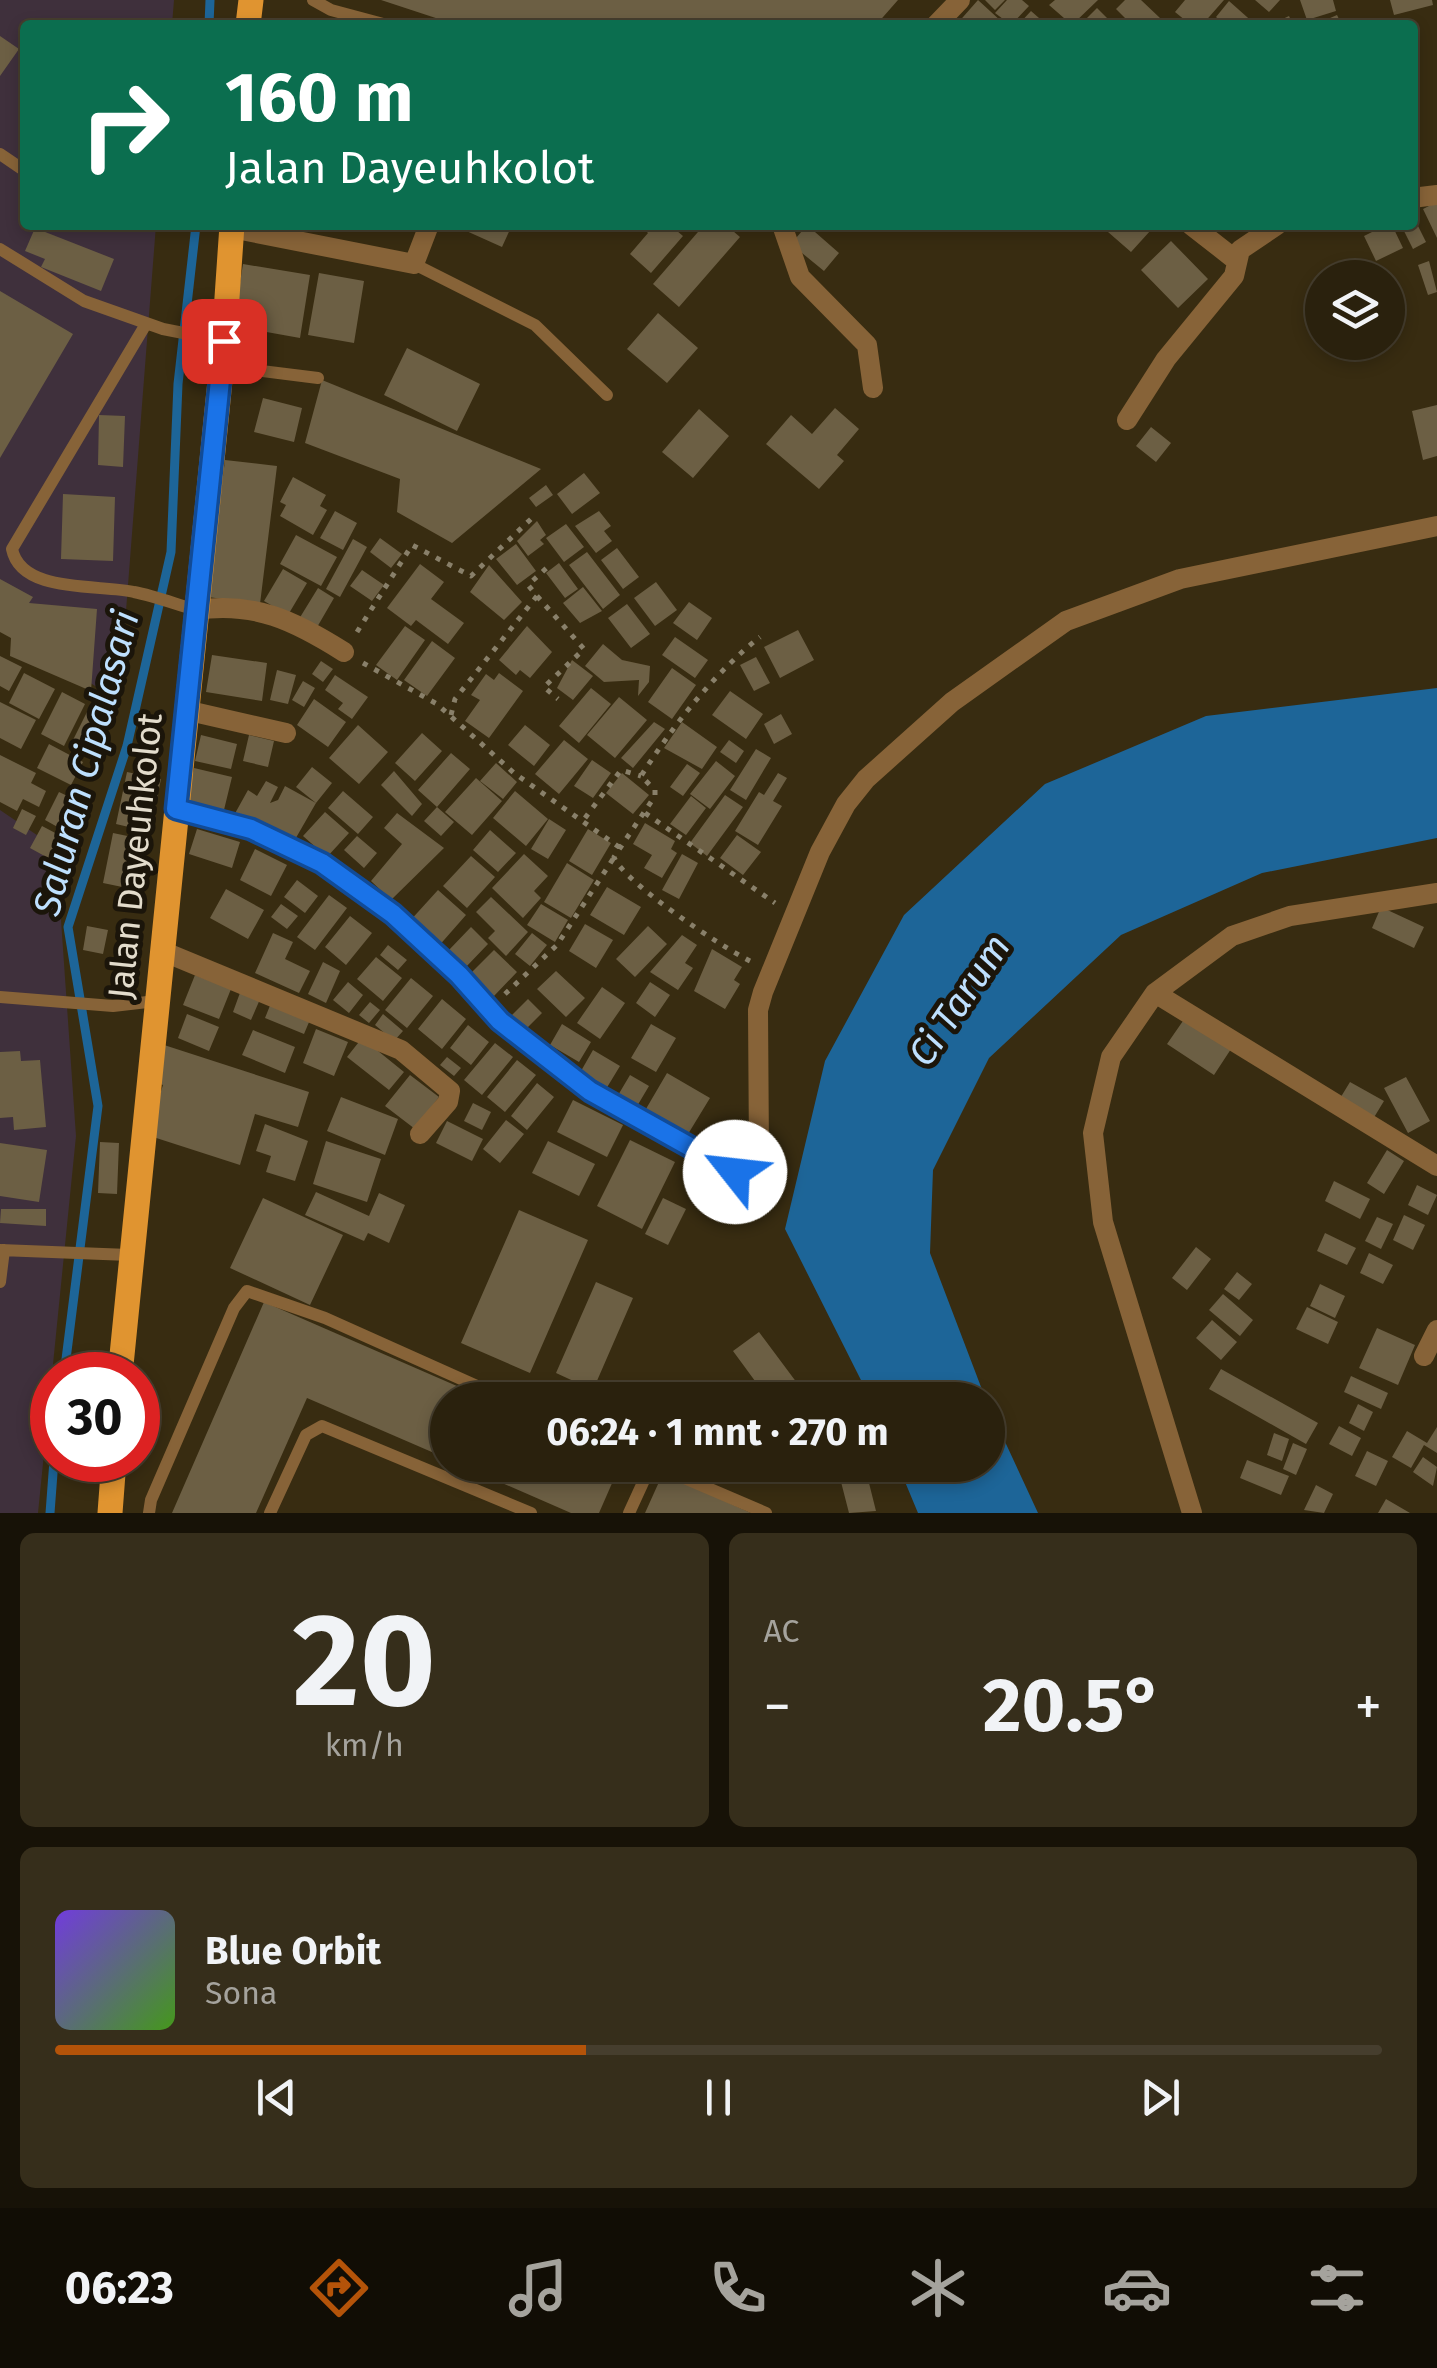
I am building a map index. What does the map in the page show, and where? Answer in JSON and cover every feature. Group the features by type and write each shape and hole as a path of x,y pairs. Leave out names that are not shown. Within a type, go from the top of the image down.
{"main road":[{"name":"Jalan Dayeuhkolot","path":"122,1352 185,710 185,607 223,353 232,230"},
{"path":"110,1513 112,1482"}],"street":[{"path":"943,20 960,0"},
{"path":"247,230 414,264 426,230"},
{"path":"784,230 800,276 868,345 873,388"},
{"path":"1198,230 1237,261"},
{"path":"1127,420 1166,360 1234,276 1240,250 1270,230"},
{"path":"176,809 251,829 322,863 393,914 488,1008 590,1091 740,1173 751,1171 759,1154 758,1010 820,852 846,804 866,779 952,702 1066,621 1180,579 1429,528"},
{"path":"185,607 233,604 290,621 344,652"},
{"path":"185,710 286,733"},
{"path":"1192,1513 1103,1222 1093,1134 1111,1057 1155,992 1232,936 1290,916 1437,892"},
{"path":"162,951 401,1050 450,1091 448,1102 420,1134"},
{"path":"1155,992 1437,1166"},
{"path":"1424,1356 1437,1330"}],"lane":[{"path":"314,0 332,10 369,20"},
{"path":"0,248 84,302 146,324 198,335 223,353 318,378"},
{"path":"414,264 535,325 607,395"},
{"path":"146,324 12,550 22,568 38,577 76,586 134,592 185,607"},
{"path":"0,998 114,1006 156,1001"},
{"path":"0,1282 2,1250 129,1254"},
{"path":"149,1513 150,1500 226,1325 247,1291 325,1318 468,1382"},
{"path":"270,1513 306,1435 322,1426 531,1513"},
{"path":"629,1513 644,1482"},
{"path":"692,1482 766,1513"}],"path":[{"path":"532,518 471,576 412,546 344,652 452,715 462,730 514,773 585,819 619,847"},
{"path":"552,563 528,585 584,649 544,687 558,699"},
{"path":"452,715 455,699 537,596"},
{"path":"642,776 676,727 736,656 760,637"},
{"path":"488,1008 557,945 656,790 642,776 621,770 585,819"},
{"path":"644,812 794,916"},
{"path":"614,857 619,867 652,895 713,940 771,971"}],"shaded area":[{"path":"0,0 174,0 172,20 20,20 20,230 156,230 119,701 0,626"},
{"path":"0,810 56,848 76,1136 54,1352 30,1352 30,1482 41,1482 38,1513 0,1513"}],"water":[{"name":"Ci Tarum","path":"1437,688 1437,838 1262,873 1121,935 989,1058 933,1170 930,1253 979,1382 862,1382 785,1229 825,1061 904,915 1045,784 1206,716"},
{"path":"1005,1442 1038,1513 918,1513 905,1482 1005,1482"}],"building":[{"path":"381,0 898,0 880,20 442,20"},
{"path":"978,0 1000,20 960,20"},
{"path":"985,0 1005,0 995,10"},
{"path":"1007,0 1022,0 1029,6 1016,20 1004,20 995,13"},
{"path":"1055,0 1098,0 1077,20 1066,20 1049,5"},
{"path":"1125,0 1141,0 1160,18 1127,20 1116,9"},
{"path":"1185,0 1224,0 1206,20 1185,20 1175,12"},
{"path":"1255,0 1280,0 1269,12"},
{"path":"1300,0 1333,0 1336,11 1307,20"},
{"path":"1390,0 1432,0 1433,5 1394,15"},
{"path":"1229,1 1250,20 1219,20 1216,17"},
{"path":"1097,8 1109,20 1085,20"},
{"path":"1031,11 1041,20 1023,20"},
{"path":"0,36 19,49 0,76"},
{"path":"1437,202 1437,238 1423,209"},
{"path":"1418,226 1426,242 1413,249 1404,230 1418,230"},
{"path":"34,230 40,230 114,259 101,291 41,267 45,259 25,251"},
{"path":"464,230 510,230 502,247"},
{"path":"645,230 676,230 683,236 651,273 630,254 648,233"},
{"path":"700,230 732,230 740,237 679,307 653,284"},
{"path":"803,230 813,230 839,253 824,271 791,244"},
{"path":"1110,230 1151,230 1131,252"},
{"path":"1376,230 1394,230 1403,248 1376,260 1364,236"},
{"path":"1171,241 1208,279 1178,308 1141,270"},
{"path":"1429,261 1437,292 1428,295 1418,265"},
{"path":"243,264 310,275 300,338 233,326"},
{"path":"319,273 364,281 354,343 308,335"},
{"path":"0,291 73,334 0,458"},
{"path":"658,313 698,348 667,383 627,349"},
{"path":"407,348 480,384 457,431 384,395"},
{"path":"322,380 541,469 452,543 397,512 400,479 305,443"},
{"path":"263,398 302,408 294,442 254,432"},
{"path":"1437,405 1437,456 1423,460 1412,411"},
{"path":"835,408 859,429 837,455 844,461 819,489 766,444 791,415 812,434"},
{"path":"699,409 729,436 693,478 662,452"},
{"path":"99,415 125,416 123,467 98,465"},
{"path":"1151,427 1171,443 1156,462 1136,446"},
{"path":"225,460 277,466 260,604 208,597"},
{"path":"584,473 600,493 572,514 557,494"},
{"path":"293,477 326,495 320,506 327,510 313,535 280,516 286,505 280,502"},
{"path":"546,485 553,495 536,507 529,498"},
{"path":"63,494 115,497 113,561 61,559"},
{"path":"335,511 357,523 343,550 320,538"},
{"path":"599,511 611,526 604,531 612,541 596,553 575,526"},
{"path":"537,521 546,535 540,540 544,544 528,556 517,541"},
{"path":"566,524 584,547 564,562 546,538"},
{"path":"296,535 337,557 321,586 280,564"},
{"path":"380,538 402,554 391,568 370,552"},
{"path":"353,539 367,547 340,597 326,589"},
{"path":"516,544 536,571 517,585 496,559"},
{"path":"617,548 639,577 623,589 601,560"},
{"path":"587,552 620,595 603,609 569,565"},
{"path":"559,563 578,589 565,598 546,573"},
{"path":"420,564 444,582 431,599 464,623 448,644 416,620 411,626 387,608"},
{"path":"489,565 522,602 504,620 470,592"},
{"path":"283,569 307,583 288,615 264,601"},
{"path":"362,570 384,585 372,601 350,586"},
{"path":"0,579 33,597 29,603 97,609 91,691 10,656 11,638 0,632"},
{"path":"656,582 677,610 655,626 634,598"},
{"path":"583,587 602,611 580,623 563,603"},
{"path":"318,588 334,598 316,629 299,619"},
{"path":"689,602 712,618 697,640 673,623"},
{"path":"627,604 650,634 631,648 608,618"},
{"path":"405,626 425,640 397,680 376,665"},
{"path":"527,626 552,652 530,678 520,670 516,675 499,660"},
{"path":"798,630 814,660 780,678 764,647"},
{"path":"675,637 708,660 695,678 662,655"},
{"path":"432,641 455,658 427,696 404,680"},
{"path":"603,644 622,660 650,666 649,682 638,696 639,680 604,682 585,666"},
{"path":"212,655 267,663 262,701 206,692"},
{"path":"0,656 22,667 9,691 0,686"},
{"path":"756,657 770,683 754,691 740,665"},
{"path":"572,660 593,676 573,700 557,688"},
{"path":"321,661 333,669 323,682 312,674"},
{"path":"672,668 696,685 672,719 648,702"},
{"path":"277,670 296,675 288,704 270,700"},
{"path":"24,673 55,689 39,719 9,703"},
{"path":"499,673 523,691 489,738 465,721 480,700 471,695 486,674 494,680"},
{"path":"335,675 368,697 352,719 338,709 343,703 325,690"},
{"path":"303,681 315,688 304,707 292,700"},
{"path":"591,688 611,704 579,743 559,726"},
{"path":"730,691 763,714 746,739 712,715"},
{"path":"62,692 85,704 64,746 41,734"},
{"path":"619,697 647,720 615,758 587,735"},
{"path":"314,699 346,722 328,747 297,725"},
{"path":"0,702 36,720 21,749 0,738"},
{"path":"91,704 114,716 94,756 71,744"},
{"path":"781,714 792,734 774,744 764,724"},
{"path":"654,722 665,729 633,768 621,758"},
{"path":"682,722 717,747 702,769 664,748"},
{"path":"358,725 388,752 359,784 329,758"},
{"path":"525,725 550,745 534,766 508,745"},
{"path":"422,733 442,751 415,781 395,763"},
{"path":"201,735 237,744 231,769 195,761"},
{"path":"249,735 274,741 268,767 243,761"},
{"path":"564,740 588,759 559,794 535,774"},
{"path":"729,740 744,751 736,763 720,752"},
{"path":"49,744 83,762 71,785 37,768"},
{"path":"756,749 771,758 746,800 730,790"},
{"path":"451,753 470,769 437,807 418,790"},
{"path":"0,755 36,773 31,783 46,791 39,807 23,799 17,811 0,802"},
{"path":"592,760 611,773 593,798 574,786"},
{"path":"716,761 735,776 710,809 690,794"},
{"path":"496,763 517,782 503,799 480,781"},
{"path":"687,764 700,773 683,796 670,787"},
{"path":"312,767 332,783 316,803 296,787"},
{"path":"194,768 232,777 223,814 186,805"},
{"path":"394,771 422,804 412,816 381,785"},
{"path":"127,772 161,779 150,832 116,824"},
{"path":"622,773 649,795 633,814 606,793"},
{"path":"778,773 787,778 773,801 782,806 758,845 735,831 759,792 764,795"},
{"path":"476,778 502,801 472,835 445,812"},
{"path":"266,781 278,787 270,803 278,800 285,786 316,803 293,843 233,817 248,790 257,796"},
{"path":"343,791 373,817 358,834 328,808"},
{"path":"515,791 548,819 526,846 493,818"},
{"path":"59,792 78,801 63,830 45,820"},
{"path":"725,795 743,807 707,856 690,843"},
{"path":"691,796 706,808 686,835 670,824"},
{"path":"437,807 454,822 441,836 424,821"},
{"path":"22,809 36,816 26,835 13,828"},
{"path":"325,812 349,833 327,857 303,836"},
{"path":"397,813 444,848 391,900 371,881 402,844 384,828"},
{"path":"549,819 566,830 548,859 531,849"},
{"path":"645,823 675,841 671,849 677,853 662,878 644,868 652,855 633,844"},
{"path":"42,826 61,836 50,859 30,848"},
{"path":"197,829 240,842 232,868 189,854"},
{"path":"588,829 611,843 592,875 569,861"},
{"path":"490,830 516,853 498,872 473,850"},
{"path":"113,833 142,839 132,889 103,883"},
{"path":"737,835 761,852 743,875 720,858"},
{"path":"357,836 377,853 364,868 344,850"},
{"path":"255,849 287,865 271,896 240,880"},
{"path":"524,854 548,876 534,891 541,898 523,918 492,888"},
{"path":"682,854 698,863 679,899 662,890"},
{"path":"471,856 495,877 467,908 443,886"},
{"path":"567,863 594,880 571,918 544,902"},
{"path":"297,880 318,896 305,913 284,897"},
{"path":"607,887 641,907 624,935 590,915"},
{"path":"226,889 264,910 248,939 210,918"},
{"path":"438,890 466,915 437,948 408,923"},
{"path":"329,895 347,908 315,950 297,937"},
{"path":"491,897 528,932 506,956 488,938 495,931 476,912"},
{"path":"281,904 298,916 287,929 271,917"},
{"path":"541,904 568,920 555,942 527,925"},
{"path":"1381,907 1424,927 1414,948 1372,928"},
{"path":"350,916 372,933 346,965 325,947"},
{"path":"585,924 613,940 596,968 569,951"},
{"path":"87,926 108,930 103,954 83,950"},
{"path":"648,926 667,944 635,977 616,959"},
{"path":"471,927 488,944 465,968 448,951"},
{"path":"273,933 293,942 285,959 310,971 299,993 255,973"},
{"path":"532,933 547,945 530,966 515,954"},
{"path":"682,935 697,945 685,963 693,968 678,990 650,972"},
{"path":"388,945 407,960 398,970 380,955"},
{"path":"712,949 742,967 734,980 740,984 725,1009 694,991"},
{"path":"494,950 517,972 494,996 470,974"},
{"path":"376,957 402,978 383,1001 357,979"},
{"path":"323,962 340,971 326,1003 308,994"},
{"path":"556,971 585,998 566,1017 537,989"},
{"path":"195,975 231,989 219,1019 183,1005"},
{"path":"411,978 433,996 407,1028 385,1010"},
{"path":"348,982 363,995 349,1013 333,1000"},
{"path":"650,982 670,995 655,1017 636,1003"},
{"path":"602,987 625,1003 600,1039 577,1023"},
{"path":"241,990 261,997 251,1020 233,1012"},
{"path":"442,999 466,1019 442,1049 418,1029"},
{"path":"528,999 542,1013 525,1030 511,1016"},
{"path":"370,1002 380,1010 369,1023 359,1015"},
{"path":"271,1003 312,1015 304,1034 265,1018"},
{"path":"187,1014 219,1027 209,1051 178,1038"},
{"path":"383,1014 403,1031 394,1041 375,1025"},
{"path":"1185,1018 1231,1049 1214,1075 1167,1044"},
{"path":"562,1024 591,1042 579,1062 550,1045"},
{"path":"651,1024 676,1038 656,1072 631,1058"},
{"path":"468,1025 489,1042 471,1065 450,1048"},
{"path":"316,1029 348,1042 334,1076 303,1063"},
{"path":"253,1030 295,1047 285,1073 242,1055"},
{"path":"362,1038 404,1072 389,1090 347,1057"},
{"path":"495,1043 513,1057 482,1095 464,1080"},
{"path":"161,1044 309,1092 298,1127 255,1114 240,1165 147,1135 163,1085 150,1080"},
{"path":"593,1050 620,1066 603,1094 577,1078"},
{"path":"20,1051 21,1061 40,1060 46,1127 14,1130 13,1117 0,1118 0,1052"},
{"path":"447,1057 461,1068 454,1076 440,1065"},
{"path":"517,1060 536,1075 505,1112 487,1097"},
{"path":"667,1073 710,1098 685,1139 643,1114"},
{"path":"410,1075 439,1097 415,1129 385,1106"},
{"path":"630,1075 649,1086 633,1113 614,1102"},
{"path":"1406,1077 1430,1121 1408,1133 1384,1088"},
{"path":"1350,1082 1384,1101 1373,1119 1339,1100"},
{"path":"537,1083 554,1097 527,1130 511,1116"},
{"path":"341,1097 398,1119 385,1155 327,1131"},
{"path":"573,1100 623,1125 607,1157 557,1132"},
{"path":"473,1103 491,1112 482,1130 464,1121"},
{"path":"506,1120 524,1134 500,1163 483,1149"},
{"path":"447,1121 483,1139 472,1161 436,1143"},
{"path":"265,1124 308,1141 295,1181 266,1172 271,1156 256,1151"},
{"path":"630,1140 675,1162 642,1229 597,1206"},
{"path":"326,1141 381,1159 367,1202 313,1184"},
{"path":"548,1141 595,1164 579,1196 532,1173"},
{"path":"100,1142 119,1143 117,1194 98,1193"},
{"path":"0,1143 47,1150 39,1202 0,1196"},
{"path":"1387,1150 1404,1161 1384,1194 1367,1183"},
{"path":"706,1179 728,1190 716,1214 694,1204"},
{"path":"1334,1181 1370,1199 1360,1219 1325,1201"},
{"path":"1417,1185 1437,1195 1428,1215 1408,1205"},
{"path":"316,1192 369,1216 379,1193 405,1205 389,1243 368,1233 364,1241 305,1215"},
{"path":"263,1198 343,1235 310,1305 230,1268"},
{"path":"663,1198 686,1209 668,1245 645,1234"},
{"path":"1,1209 46,1209 46,1226 0,1223"},
{"path":"519,1210 588,1240 530,1373 461,1343"},
{"path":"1404,1215 1425,1225 1413,1250 1393,1240"},
{"path":"1377,1217 1393,1224 1381,1249 1365,1241"},
{"path":"1325,1233 1356,1248 1347,1265 1317,1251"},
{"path":"1196,1247 1211,1259 1187,1290 1172,1278"},
{"path":"1369,1253 1393,1265 1383,1284 1360,1273"},
{"path":"1237,1272 1252,1284 1239,1300 1224,1289"},
{"path":"596,1282 633,1298 596,1382 576,1382 556,1373"},
{"path":"1320,1284 1345,1296 1335,1318 1310,1306"},
{"path":"1223,1294 1253,1320 1240,1336 1209,1310"},
{"path":"264,1302 448,1382 430,1382 430,1451 307,1398 256,1513 172,1513"},
{"path":"1307,1307 1338,1322 1328,1344 1296,1329"},
{"path":"1212,1320 1237,1342 1221,1360 1196,1338"},
{"path":"1377,1328 1415,1345 1398,1385 1359,1368"},
{"path":"759,1332 796,1382 756,1382 733,1351"},
{"path":"1221,1369 1318,1423 1306,1444 1209,1389"},
{"path":"1351,1376 1388,1393 1381,1409 1344,1392"},
{"path":"1358,1404 1373,1412 1364,1431 1349,1423"},
{"path":"1339,1426 1361,1438 1352,1456 1329,1444"},
{"path":"1437,1427 1437,1453 1424,1445 1411,1468 1392,1457 1407,1431 1427,1443"},
{"path":"1274,1433 1289,1439 1282,1461 1267,1455"},
{"path":"1293,1443 1307,1449 1296,1475 1283,1469"},
{"path":"1367,1451 1388,1461 1376,1486 1355,1476"},
{"path":"1423,1457 1437,1467 1433,1486 1413,1472"},
{"path":"1247,1460 1289,1476 1281,1495 1240,1478"},
{"path":"500,1482 613,1482 599,1513 571,1513"},
{"path":"659,1482 683,1482 751,1513 645,1513"},
{"path":"841,1482 869,1482 876,1511 849,1513"},
{"path":"1316,1485 1333,1494 1324,1513 1304,1510"},
{"path":"1386,1499 1410,1513 1378,1513"}],"waterway":[{"name":"Saluran Cipalasari","path":"209,20 210,0"},
{"name":"Saluran Cipalasari","path":"67,1352 98,1106 68,927 127,746 171,552 178,384 195,230"},
{"name":"Saluran Cipalasari","path":"50,1513 52,1482"}],"route":[{"path":"224,341 176,809 251,829 322,863 393,914 459,975 500,1021 590,1091 735,1172"}]}
